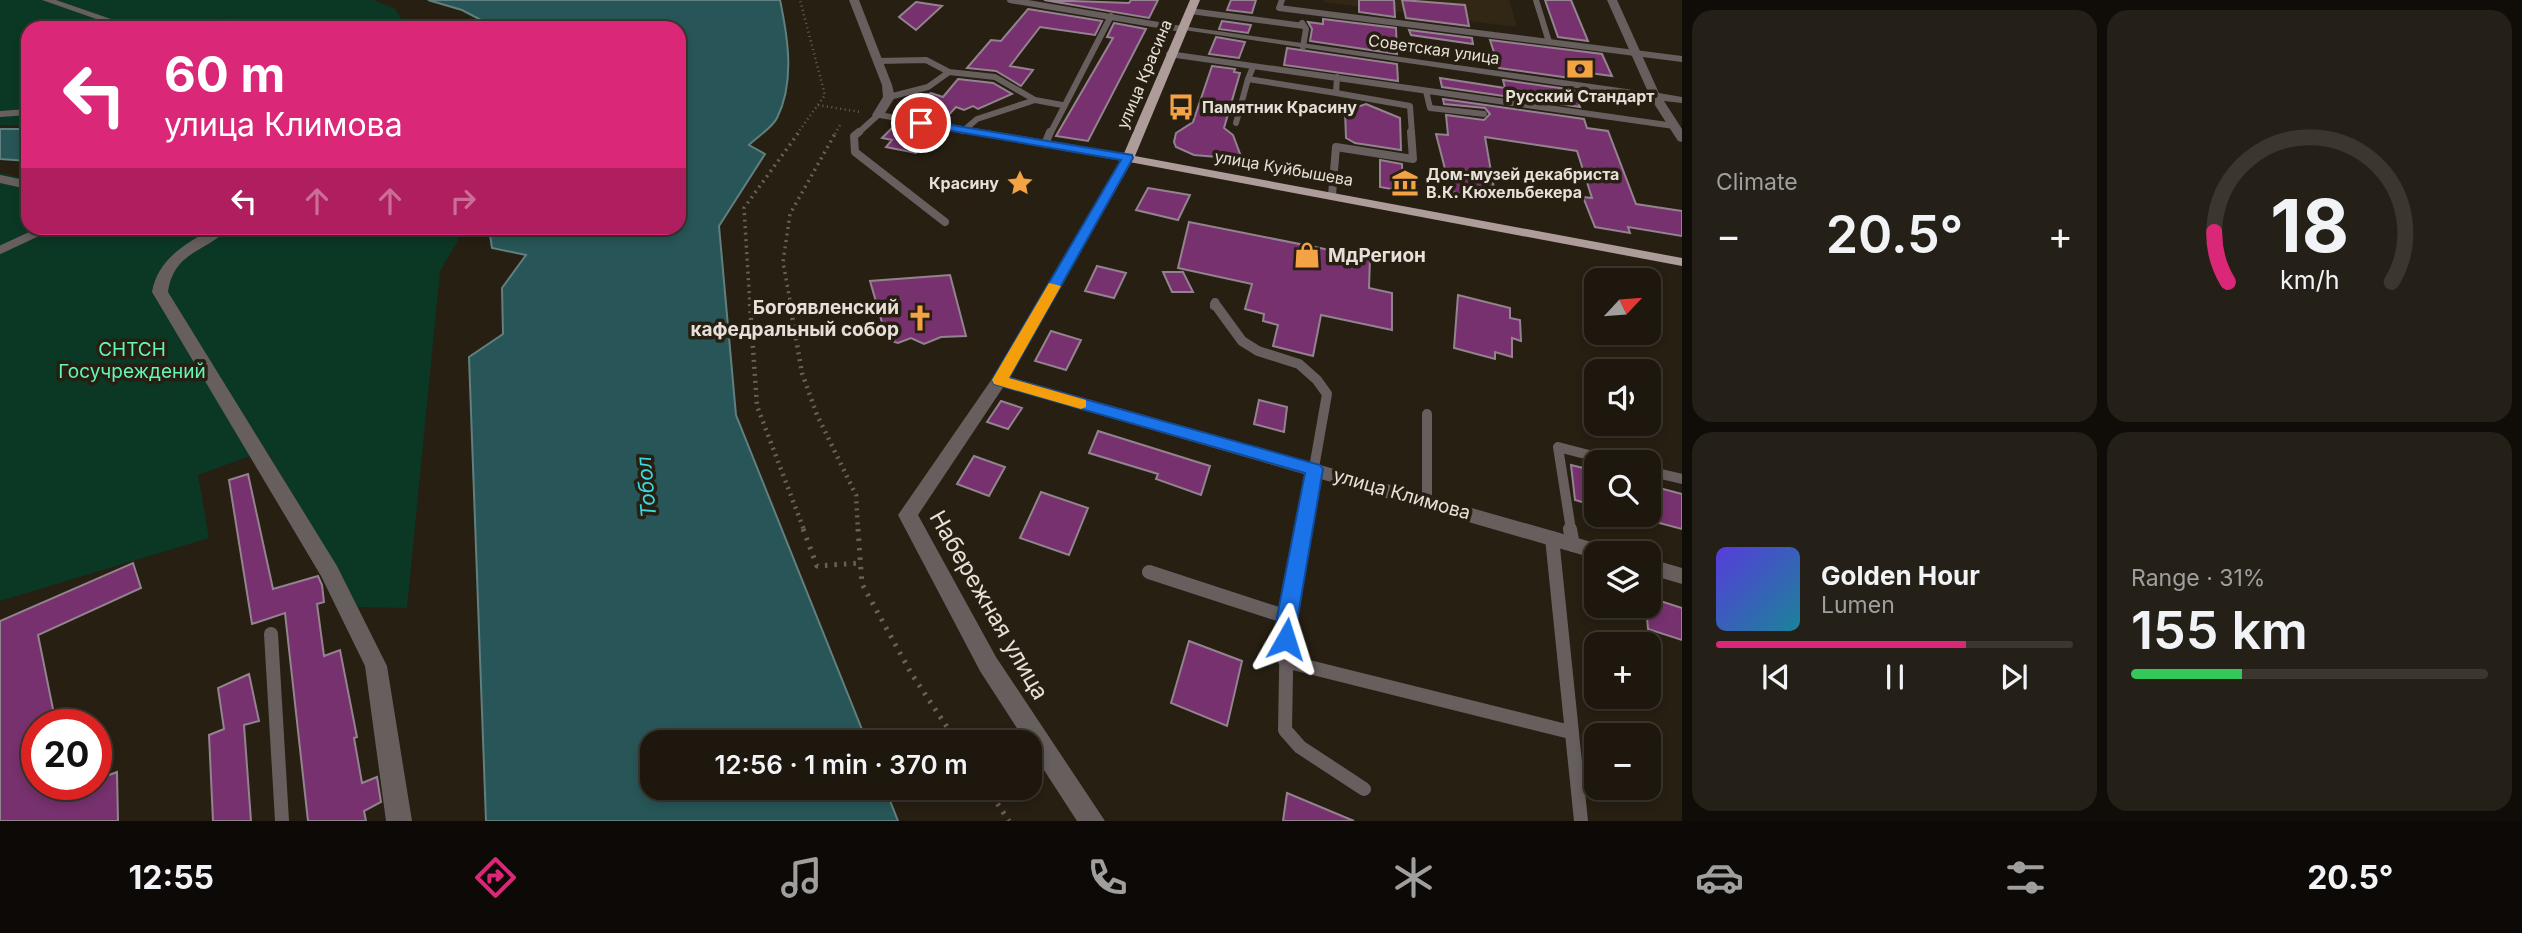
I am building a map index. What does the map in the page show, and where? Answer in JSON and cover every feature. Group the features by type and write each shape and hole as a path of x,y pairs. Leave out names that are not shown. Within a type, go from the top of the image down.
{"main road":[{"name":"улица Красина","path":"1128,158 1195,0"},
{"name":"улица Куйбышева","path":"1128,158 1332,195 1462,224 1682,262"}],"street":[{"path":"47,0 110,21"},
{"path":"854,0 889,97 878,115"},
{"path":"1612,0 1655,96 1679,131"},
{"name":"Советская улица","path":"1182,29 1682,100"},
{"name":"улица Куйбышева","path":"878,115 1128,158"},
{"name":"улица Красина","path":"1000,380 1128,158"},
{"path":"211,235 174,259 160,279 160,292 330,572 376,666 399,821"},
{"name":"улица Климова","path":"1000,380 1584,548"},
{"name":"Набережная улица","path":"1000,380 908,515 988,664 1092,821"},
{"path":"1661,570 1682,576"}],"lane":[{"path":"1010,0 1037,2 1182,29"},
{"path":"1282,0 1279,8 1682,59"},
{"path":"1536,0 1549,42"},
{"path":"1294,10 1304,26 1303,47"},
{"path":"1190,11 1304,26"},
{"path":"1045,145 1062,105 1111,16"},
{"path":"1170,54 1337,77 1679,131"},
{"path":"878,61 926,60 949,72 995,76 1035,100 1062,105"},
{"path":"1236,122 1253,67"},
{"path":"889,97 928,87 949,72"},
{"path":"1336,93 1337,77"},
{"path":"1248,79 1410,106 1413,159 1336,147 1332,195"},
{"path":"1426,91 1430,108 1484,114"},
{"path":"963,131 977,120 1035,100"},
{"path":"0,114 21,112"},
{"path":"878,115 854,136 855,152 945,222"},
{"path":"0,179 21,184"},
{"path":"0,250 32,235"},
{"path":"1215,302 1214,307 1244,344 1285,357 1314,372 1327,394 1287,617 1285,730 1300,747 1364,789"},
{"path":"1427,414 1427,501"},
{"path":"1573,545 1558,447 1584,454"},
{"path":"1661,474 1682,479"},
{"path":"1552,538 1581,821"},
{"path":"1149,572 1287,617"},
{"path":"271,634 282,821"},
{"path":"1285,661 1570,732"}],"path":[{"path":"800,0 825,96 744,208 757,406 817,566 860,563"},
{"path":"818,105 878,115"},
{"path":"853,120 878,115"},
{"path":"841,123 790,214 783,262 802,373 817,415 856,495 862,584 911,673 949,730"},
{"path":"996,800 1009,821"}],"shaded area":[{"path":"1509,0 1517,27 1324,2"}],"green space":[{"path":"0,0 374,0 395,9 403,21 213,21 247,13 210,21 21,21 21,126 0,125"},
{"name":"СНТСН Госучреждений","path":"0,173 21,178 21,235 461,235 440,271 407,608 357,607 266,450 198,475 209,538 0,601"}],"water":[{"name":"Тобол","path":"428,0 780,0 788,60 783,104 775,122 749,145 765,154 719,226 736,415 862,730 640,730 640,800 890,800 898,821 486,821 469,357 503,334 502,288 526,255 492,248 490,235 686,235 686,21 483,21 462,10"},
{"path":"0,129 21,129 21,160 0,159"}],"building":[{"path":"1044,0 1129,3 1131,0 1158,0 1149,18"},
{"path":"1231,0 1256,0 1252,13 1227,10"},
{"path":"1359,0 1394,0 1395,17 1359,12"},
{"path":"1402,0 1465,5 1469,26 1406,18"},
{"path":"1545,0 1571,0 1588,41 1558,37"},
{"path":"916,2 942,6 916,30 899,17"},
{"path":"1028,9 1102,21 1095,35 1040,27 1010,66 1033,70 1021,86 996,71 967,68 991,40 1001,41"},
{"path":"1323,19 1396,28 1397,54 1310,41 1312,29 1308,22 1323,24"},
{"path":"1222,21 1251,25 1248,33 1219,29"},
{"path":"1114,23 1146,29 1088,141 1056,136 1113,38 1107,37"},
{"path":"1409,30 1472,38 1473,44 1411,35"},
{"path":"1216,37 1245,42 1239,58 1209,54"},
{"path":"1490,40 1602,54 1612,76 1567,70 1570,78 1499,68"},
{"path":"1287,48 1397,64 1398,81 1284,65"},
{"path":"1212,66 1235,69 1234,72 1240,73 1224,128 1233,135 1242,159 1194,155 1176,147 1174,142 1176,133 1193,122"},
{"path":"1440,78 1505,88 1503,80 1574,90 1580,107 1442,87"},
{"path":"958,79 993,83 1012,94 978,109 973,106 964,110 956,107 944,120 905,114 908,111 898,106 931,93 943,97"},
{"path":"1443,99 1584,119 1587,128 1608,131 1636,204 1682,211 1682,236 1628,227 1630,233 1595,227 1583,197 1592,198 1577,151 1485,137 1496,200 1451,192 1436,134 1448,135 1446,115 1484,120 1490,114 1485,108 1444,104"},
{"path":"1366,104 1400,118 1401,150 1355,143 1346,138 1345,111"},
{"path":"896,124 936,131 916,153 886,147 892,140 882,138"},
{"path":"1380,160 1402,164 1403,191 1380,187"},
{"path":"1148,188 1190,195 1178,220 1136,210"},
{"path":"1189,222 1370,258 1369,288 1392,293 1392,330 1321,315 1313,356 1273,346 1278,325 1263,321 1264,314 1245,309 1252,284 1178,268"},
{"path":"1097,266 1126,273 1114,298 1085,291"},
{"path":"1163,272 1183,272 1193,292 1172,292"},
{"name":"Богоявленский кафедральный собор","path":"950,275 966,336 941,337 924,344 911,338 898,343 887,340 870,281"},
{"path":"1458,295 1510,308 1510,318 1520,320 1521,341 1512,338 1512,357 1495,352 1495,359 1454,348"},
{"path":"1051,331 1081,340 1066,370 1035,361"},
{"path":"1259,400 1287,407 1284,432 1254,424"},
{"path":"1001,401 1022,408 1008,429 987,422"},
{"path":"1098,431 1210,466 1201,495 1156,479 1158,474 1089,453"},
{"path":"974,456 1005,467 989,496 957,484"},
{"path":"1571,465 1584,468 1584,503 1575,500"},
{"path":"248,474 273,589 318,576 322,585 324,602 317,604 324,656 340,650 357,737 354,738 362,783 377,777 381,802 364,811 366,821 308,821 285,613 252,624 229,480"},
{"path":"1661,488 1682,494 1682,529 1661,523"},
{"path":"1041,492 1088,508 1069,555 1020,538"},
{"path":"133,563 141,588 38,635 53,709 21,709 21,800 112,800 112,774 117,772 118,821 0,821 0,621"},
{"path":"1661,601 1682,608 1682,640 1648,629 1647,618 1661,618"},
{"path":"1189,641 1242,661 1227,726 1171,703"},
{"path":"249,674 259,721 244,725 251,821 213,821 209,735 224,729 218,688"},
{"path":"1287,793 1354,821 1283,821"}],"slow traffic":[{"path":"1054,286 1000,380 1081,403"}],"place":[{"name":"Русский Стандарт","path":"1580,69"},
{"name":"Памятник Красину","path":"1181,107"},
{"name":"Красину","path":"1020,183"},
{"name":"Дом-музей декабриста В.К. Кюхельбекера","path":"1405,183"},
{"name":"МдРегион","path":"1307,255"},
{"name":"Богоявленский кафедральный собор","path":"920,318"}],"route":[{"path":"921,123 1128,158 1000,380 1314,469 1287,617 1286,639"}]}
